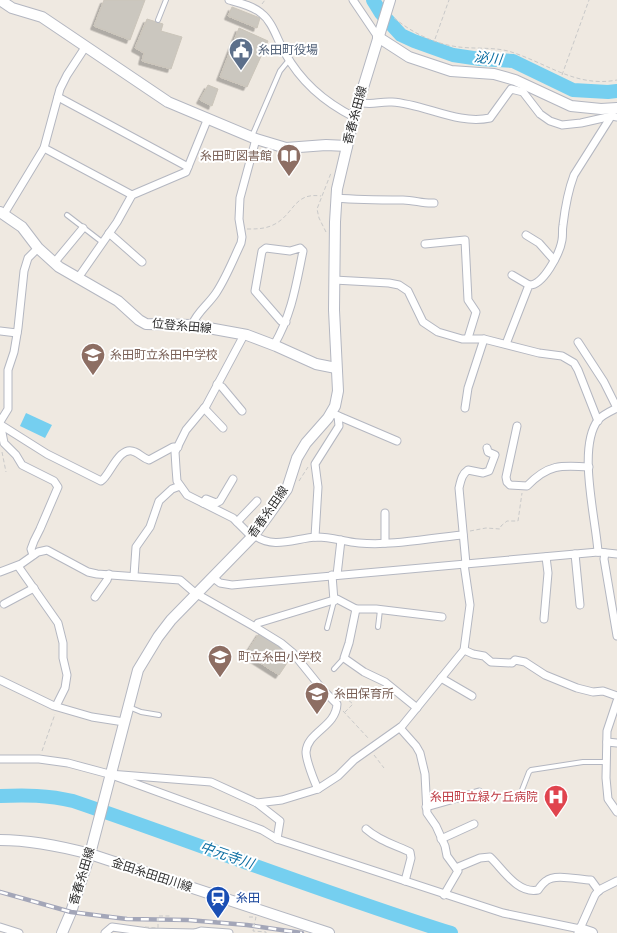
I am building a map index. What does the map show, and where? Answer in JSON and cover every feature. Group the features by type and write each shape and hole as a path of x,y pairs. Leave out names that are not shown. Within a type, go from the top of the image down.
{"main road":[{"path":"1,4 42,17 168,102 254,138 286,148 326,145 347,146"},
{"name":"香春糸田線","path":"62,933 71,912 91,850 108,778 138,670 171,620 253,536 287,489 297,458 306,443 335,415 338,391 334,280 337,189 354,117 386,4"},
{"path":"378,37 409,57 451,71 494,74 514,85 571,106 615,112"},
{"name":"位登糸田線","path":"2,213 22,227 38,248 54,263 118,300 139,320 146,324 192,325 244,335 274,345 316,364 336,368"},
{"name":"金田糸田田川線","path":"0,840 16,840 91,850 329,933"},
{"path":"579,931 592,933"}],"street":[{"path":"229,0 261,12 267,19 301,78 310,87 354,117"},
{"path":"353,0 378,37"},
{"path":"2,213 44,148 58,97 67,75 86,46"},
{"path":"358,102 368,105 389,101 404,103 455,117 484,119 490,118 514,85 523,92 540,114 550,121 562,125 581,123 615,112"},
{"path":"58,97 188,167"},
{"path":"512,275 529,285 534,285 539,282 559,253 563,238 562,227 570,185 574,175 615,112"},
{"path":"78,278 132,195 184,175 208,118"},
{"path":"192,325 195,318 215,296 221,286 241,243 240,198 254,138"},
{"path":"44,148 132,195"},
{"path":"336,198 378,201 405,200 429,204 434,203"},
{"path":"54,263 83,228"},
{"path":"109,233 142,262"},
{"path":"526,235 539,243 554,260"},
{"path":"425,244 465,240 468,300 476,312 468,338"},
{"path":"33,555 31,549 58,487 54,481 22,464 16,455 2,446 0,422 8,409 8,370 17,333 24,271 28,258 38,248"},
{"path":"274,345 286,322 292,307 303,251 300,248 290,251 266,248 262,251 255,291 282,321 286,322"},
{"path":"334,280 389,282 400,285 408,291 423,322 438,332 462,338 484,339 539,353 562,356 574,364 578,370 598,421"},
{"path":"506,344 529,285"},
{"path":"0,331 17,333"},
{"path":"244,335 204,408 186,430 175,452 177,482 187,495 226,514 253,536 275,543 315,537 359,543 410,542 436,537 463,535"},
{"path":"464,408 468,388 484,339"},
{"path":"578,342 604,382 617,408 598,421 590,434 588,476 617,636"},
{"path":"217,384 222,387 242,411"},
{"path":"204,408 223,428"},
{"path":"335,415 397,441"},
{"path":"315,537 318,487 315,464 339,426 335,415"},
{"path":"1,425 47,454 101,481 104,480 111,466 123,454 130,451 135,452 149,460 173,446 178,447"},
{"path":"517,426 506,477 510,485 527,486 537,475 555,467 589,466"},
{"path":"257,802 282,800 318,789 338,776 354,760 400,728 464,650 470,605 459,488 460,480 468,470 483,474 490,471 495,455 488,452 487,448"},
{"path":"203,504 206,499 216,503 220,501 233,479"},
{"path":"134,576 136,547 150,527 159,501 172,489 180,486"},
{"path":"237,522 257,501"},
{"path":"385,513 385,542"},
{"path":"334,601 335,575 341,540"},
{"path":"0,572 18,566 33,555 47,550 88,572 180,580 196,593 281,643 294,653 337,706 334,718 312,739 306,750 318,789"},
{"path":"575,554 580,605"},
{"path":"212,578 220,583 232,584 575,554 617,554"},
{"path":"544,619 548,573 546,557"},
{"path":"18,566 58,623 64,643 63,658 67,675 66,688 57,707"},
{"path":"95,597 109,574"},
{"path":"4,604 34,588"},
{"path":"255,627 258,623 337,600 356,609 442,617"},
{"path":"356,609 344,658 364,672 392,687 417,708"},
{"path":"464,650 484,656 491,662 512,663 515,660 525,662 545,676 576,688 593,692 603,691 617,696"},
{"path":"441,678 472,696"},
{"path":"0,680 57,707 92,717 124,722"},
{"path":"617,701 607,731 606,762 608,799 617,812"},
{"path":"400,728 420,753 425,774 427,813 436,826 447,856 458,871 444,895"},
{"path":"607,742 617,743"},
{"path":"0,758 39,759 68,763 262,830 277,839 444,895 503,913 579,931 599,891 617,881"},
{"path":"108,778 211,782 257,802 280,821 277,839"},
{"path":"426,807 479,792"},
{"path":"442,839 474,824"},
{"path":"366,830 373,836 394,843 410,852 411,858 405,881"},
{"path":"456,868 480,858 490,858 515,883 530,890 538,890 551,878 561,877 591,880 599,891"},
{"path":"0,927 19,933"},
{"path":"105,933 112,928 148,932 195,933 201,931 229,933"}],"lane":[{"path":"158,20 166,0"},
{"path":"254,138 280,71 289,60"},
{"path":"67,216 102,242"},
{"path":"327,628 334,601"},
{"path":"378,627 380,610"},
{"path":"334,669 344,658"},
{"path":"127,706 141,712 159,715"},
{"path":"522,790 529,772 532,770 554,766 606,762"}],"path":[{"path":"435,40 449,0"},
{"path":"562,75 589,0"},
{"path":"386,4 392,16 406,28 421,37 458,47 507,51 537,61 562,75 586,81 617,80"},
{"path":"241,230 274,225 300,200 308,196 322,196"},
{"path":"2,446 6,472"},
{"path":"463,535 466,532 486,528 500,529 507,520 518,521 521,498 527,486"},
{"path":"344,713 353,704 347,699 343,699 337,706 372,747 384,768"},
{"path":"39,759 57,707"},
{"path":"145,927 158,928 158,916 170,916"},
{"path":"249,917 256,917 253,931 266,933"}],"water":[{"path":"26,413 52,425 45,438 20,426"}],"building":[{"path":"104,0 145,0 130,40 94,26"},
{"path":"232,7 260,18 257,28 228,16"},
{"path":"147,19 163,24 161,31 182,37 171,69 142,61 144,53 135,48"},
{"path":"239,28 268,41 247,87 220,77"},
{"path":"208,85 218,89 212,106 200,100"},
{"path":"260,632 293,654 279,675 246,654"}],"waterway":[{"name":"泌川","path":"373,0 381,13 401,35 414,41 453,55 513,61 573,90 617,91"},
{"name":"中元寺川","path":"0,796 36,796 73,801 356,902 451,933"}],"railway":[{"path":"0,892 71,912 127,919 188,920 247,925 302,933"}],"place":[{"name":"糸田町役場","path":"241,71"},
{"name":"糸田町図書館","path":"289,177"},
{"name":"糸田町立糸田中学校","path":"93,376"},
{"name":"町立糸田小学校","path":"220,678"},
{"name":"糸田保育所","path":"317,715"},
{"name":"糸田町立緑ケ丘病院","path":"556,818"},
{"name":"糸田","path":"218,919"}]}
